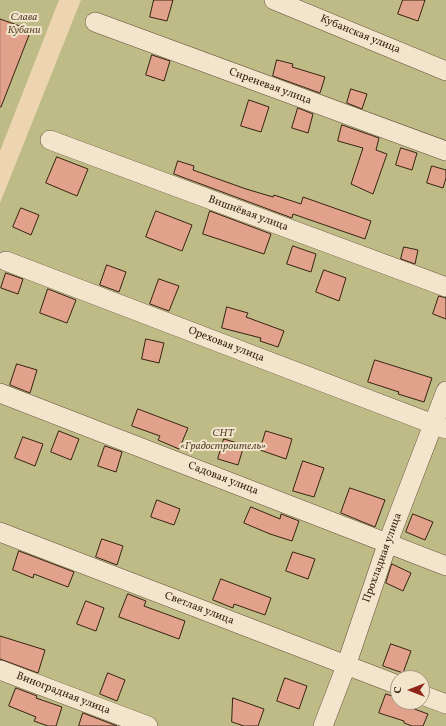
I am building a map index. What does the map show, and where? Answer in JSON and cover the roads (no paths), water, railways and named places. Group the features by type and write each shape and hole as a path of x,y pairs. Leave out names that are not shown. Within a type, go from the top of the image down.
{"street":[{"name":"Кубанская улица","path":"274,0 446,71"},
{"name":"Сиреневая улица","path":"95,22 446,151"},
{"name":"Вишнёвая улица","path":"50,140 446,287"},
{"name":"Ореховая улица","path":"6,261 440,427"},
{"name":"Прохладная улица","path":"323,726 346,666 388,542 440,427 446,391"},
{"name":"Садовая улица","path":"0,393 388,542 446,566"},
{"name":"Светлая улица","path":"0,532 390,683"},
{"name":"Виноградная улица","path":"0,670 148,726"},
{"path":"430,697 446,704"}],"park label":[{"name":"Слава Кубани","path":"24,24"},
{"name":"СНТ «Градостроитель»","path":"223,440"}]}
